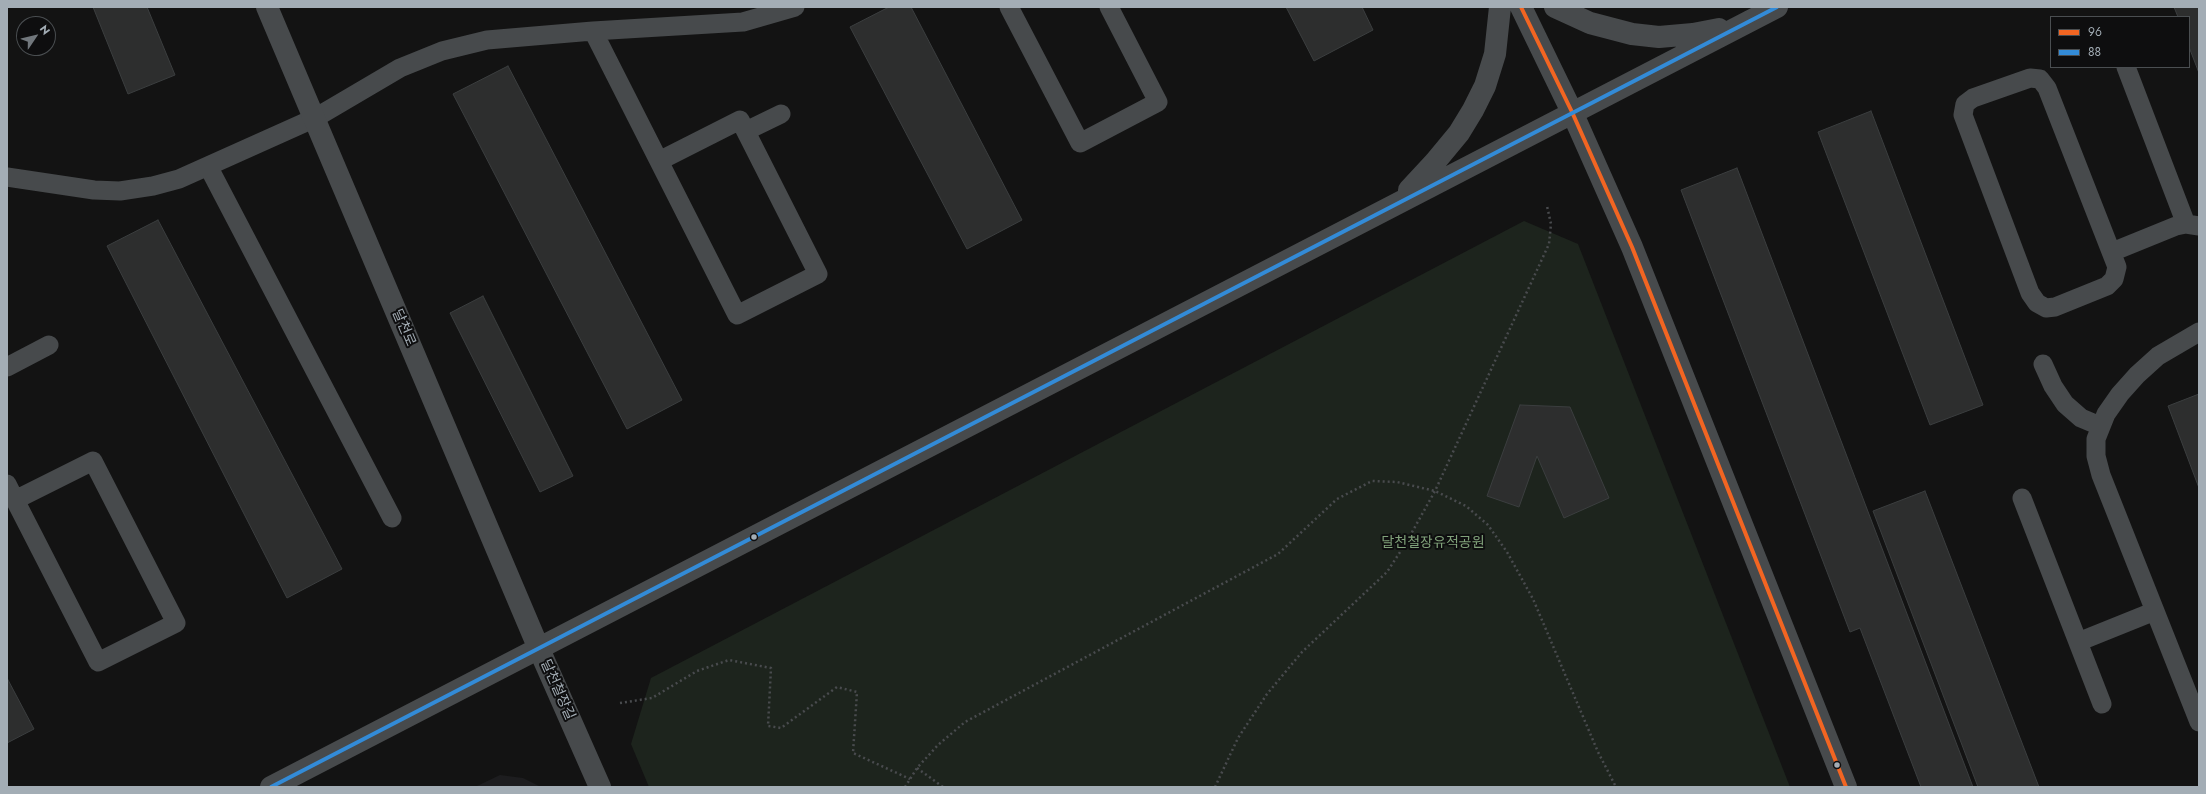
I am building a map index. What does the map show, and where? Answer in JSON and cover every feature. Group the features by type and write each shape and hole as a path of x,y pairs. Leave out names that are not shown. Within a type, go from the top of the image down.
{"street":[{"name":"달천로","path":"267,7 539,649"},
{"path":"1385,209 1413,186 1435,162 1459,133 1473,110 1485,86 1495,54 1500,7"},
{"path":"1521,7 1572,112 1632,247 1846,787"},
{"path":"1555,7 1590,23 1606,28 1632,34 1659,36 1693,34 1749,21 1777,7"},
{"name":"달천철장길","path":"600,787 539,649 1749,21"},
{"path":"271,787 539,649"}],"lane":[{"path":"7,177 94,190 120,191 153,186 173,181 314,118 400,68 442,50 487,40 593,31 743,22 796,7"},
{"path":"1009,7 1080,143 1158,102 1109,7"},
{"path":"593,31 737,315 818,274 740,120 659,161"},
{"path":"2112,252 2192,225 2126,68"},
{"path":"2030,78 2040,79 2047,88 2112,252 2117,267 2114,279 2107,286 2055,307 2046,308 2037,303 2030,293 1963,115 1965,104 1973,98 2030,78"},
{"path":"746,131 781,114"},
{"path":"208,166 392,518"},
{"path":"2199,332 2158,356 2137,375 2120,394 2100,426 2096,439 2096,456 2101,474 2199,722"},
{"path":"7,367 49,345"},
{"path":"2043,364 2053,386 2065,404 2081,418 2100,426"},
{"path":"93,461 176,623 98,662 11,492 93,461"},
{"path":"2022,498 2102,704"},
{"path":"2078,642 2155,611"}],"path":[{"path":"1215,787 1238,738 1267,694 1302,652 1387,572 1435,491 1549,244 1551,224 1547,206"},
{"path":"905,787 917,768 938,745 965,722 1278,554 1337,499 1372,482 1397,482 1435,491 1466,506 1488,525 1508,552 1533,599 1598,752 1616,787"},
{"path":"620,703 652,698 697,671 728,660 771,668 768,726 782,728 837,687 858,692 853,753 910,779"},
{"path":"917,768 943,787"}],"shaded area":[{"path":"500,775 523,778 541,787 475,787"}],"green space":[{"name":"달천철장유적공원","path":"1524,221 1578,244 1790,787 649,787 631,744 651,678"}],"building":[{"path":"93,7 147,7 175,75 128,94"},
{"path":"889,7 911,7 1022,220 967,249 850,27"},
{"path":"1286,7 1362,7 1373,30 1314,61"},
{"path":"2174,7 2199,7 2199,73 2190,50 2190,16 2178,16"},
{"path":"508,66 682,400 627,429 453,94"},
{"path":"1871,111 1983,405 1930,425 1818,132"},
{"path":"1737,168 1973,787 1921,787 1860,628 1850,632 1681,190"},
{"path":"158,220 342,569 287,598 107,246"},
{"path":"483,296 573,476 540,492 450,313"},
{"path":"2199,394 2199,488 2168,406"},
{"path":"1520,405 1570,407 1609,498 1564,518 1537,456 1519,507 1487,496"},
{"path":"1925,491 2039,787 1978,787 1873,511"},
{"path":"7,678 34,729 7,743"}],"transit line":[{"name":"96","path":"1521,7 1572,112 1632,247 1846,787"},
{"name":"88","path":"271,787 1777,7"}]}
